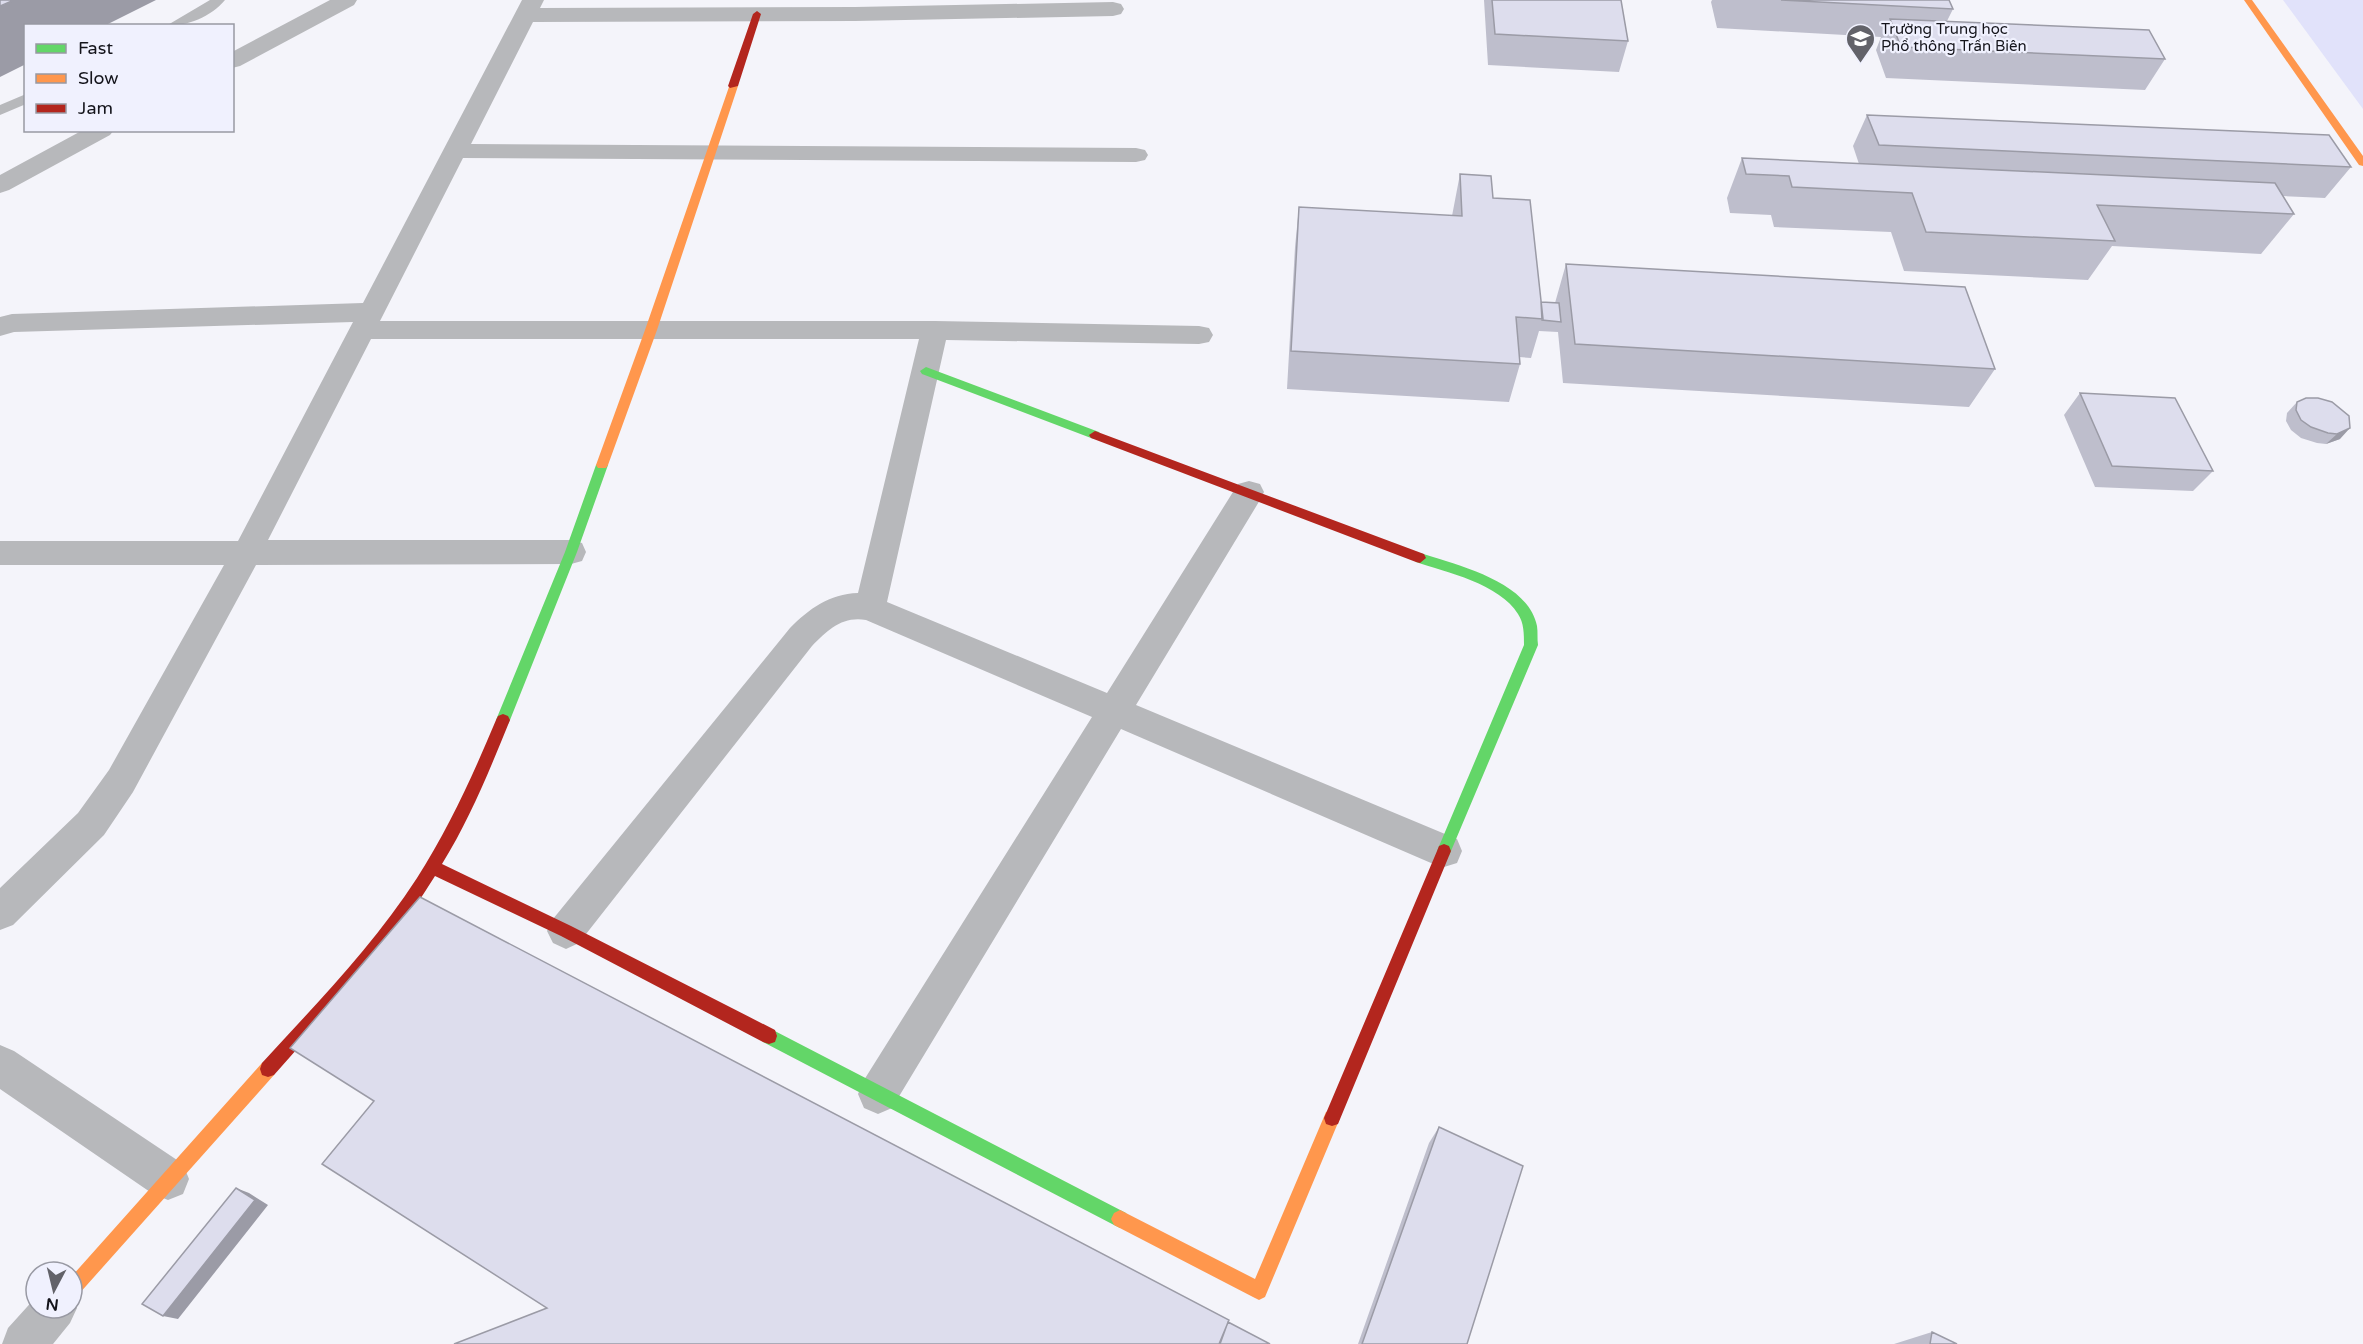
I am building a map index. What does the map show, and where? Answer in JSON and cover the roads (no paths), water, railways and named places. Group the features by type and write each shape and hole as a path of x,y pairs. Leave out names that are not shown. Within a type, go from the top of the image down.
{"street":[{"path":"234,60 346,0"},
{"path":"855,14 928,0"},
{"path":"2248,0 2363,163"},
{"path":"0,913 91,824 121,781 246,554 530,8 757,14 1113,9"},
{"path":"84,1275 356,970 407,905 432,867 478,782 571,552 651,330 757,14"},
{"path":"0,185 98,132"},
{"path":"456,151 1136,155"},
{"path":"0,327 12,323 366,321 651,330 935,330 1199,335"},
{"path":"870,608 935,330"},
{"path":"432,867 566,931 1259,1291 1531,645 1534,632 1526,612 1507,593 1497,588 926,371"},
{"path":"878,1094 1249,492"},
{"path":"0,553 571,552"},
{"path":"566,931 801,637 818,621 838,609 853,604 870,608 1444,851"},
{"path":"0,1065 168,1179"},
{"path":"24,1344 45,1320"}],"lane":[{"path":"177,24 212,6 218,0"},
{"path":"0,111 24,99"}],"place":[{"name":"Trường Trung học Phổ thông Trấn Biên","path":"1860,64"}]}
